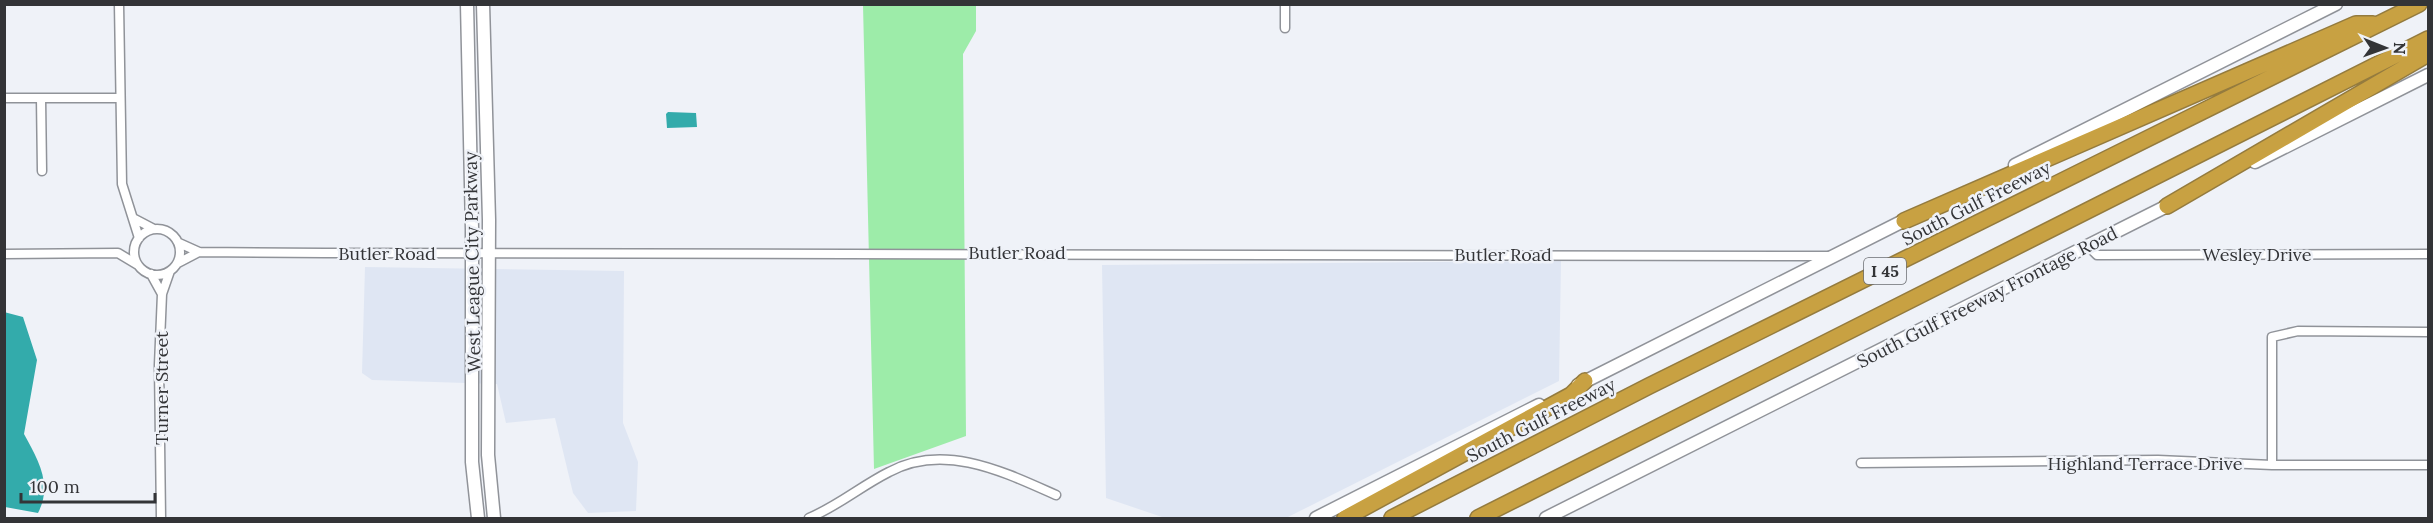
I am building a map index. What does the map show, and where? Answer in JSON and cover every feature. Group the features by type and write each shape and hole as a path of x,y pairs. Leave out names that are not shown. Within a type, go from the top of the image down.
{"highway":[{"name":"South Gulf Freeway","path":"1392,519 1649,386 2419,4"},
{"path":"1904,221 2356,24 2379,24"},
{"name":"I 45","path":"1478,519 2428,39"},
{"path":"2167,206 2428,54"},
{"path":"1345,519 1572,395 1585,381"}],"main road":[{"name":"West League City Parkway","path":"467,4 472,253 472,462 478,519"},
{"name":"West League City Parkway","path":"483,4 489,253 488,455 494,519"},
{"path":"1316,519 1585,381 2336,4"},
{"path":"469,70 485,71"},
{"name":"South Gulf Freeway Frontage Road","path":"1546,519 2428,75"}],"street":[{"path":"119,4 122,184 138,240 134,250 138,265"},
{"path":"1285,4 1285,28"},
{"path":"4,98 119,98"},
{"path":"41,98 42,171"},
{"path":"133,218 154,229 169,232 179,243 178,263 170,271 158,275 151,274"},
{"path":"118,253 154,229"},
{"name":"Butler Road","path":"179,243 200,252 967,252 1835,256"},
{"name":"Wesley Drive","path":"2088,246 2097,255 2428,254"},
{"name":"Butler Road","path":"178,263 200,252"},
{"path":"4,254 118,253 151,274 162,294"},
{"name":"Turner Street","path":"161,519 159,365 162,294 170,271"},
{"path":"2272,465 2272,337 2298,331 2428,332"},
{"path":"809,519 834,507 892,470 933,460 977,464 1056,495"},
{"name":"Highland Terrace Drive","path":"1861,463 2158,460 2272,465 2428,465"}],"shaded area":[{"path":"1561,261 1559,381 1286,518 1165,518 1106,498 1102,265"},
{"path":"365,267 624,271 623,423 638,462 636,511 588,513 573,493 555,418 506,423 497,384 372,380 362,373"}],"green space":[{"path":"863,5 976,5 976,31 963,54 966,436 874,469"}],"water":[{"path":"668,112 696,113 697,127 667,128 666,114"},
{"path":"4,312 23,317 37,360 24,434 39,463 44,482 44,492 38,513 5,507"}]}
